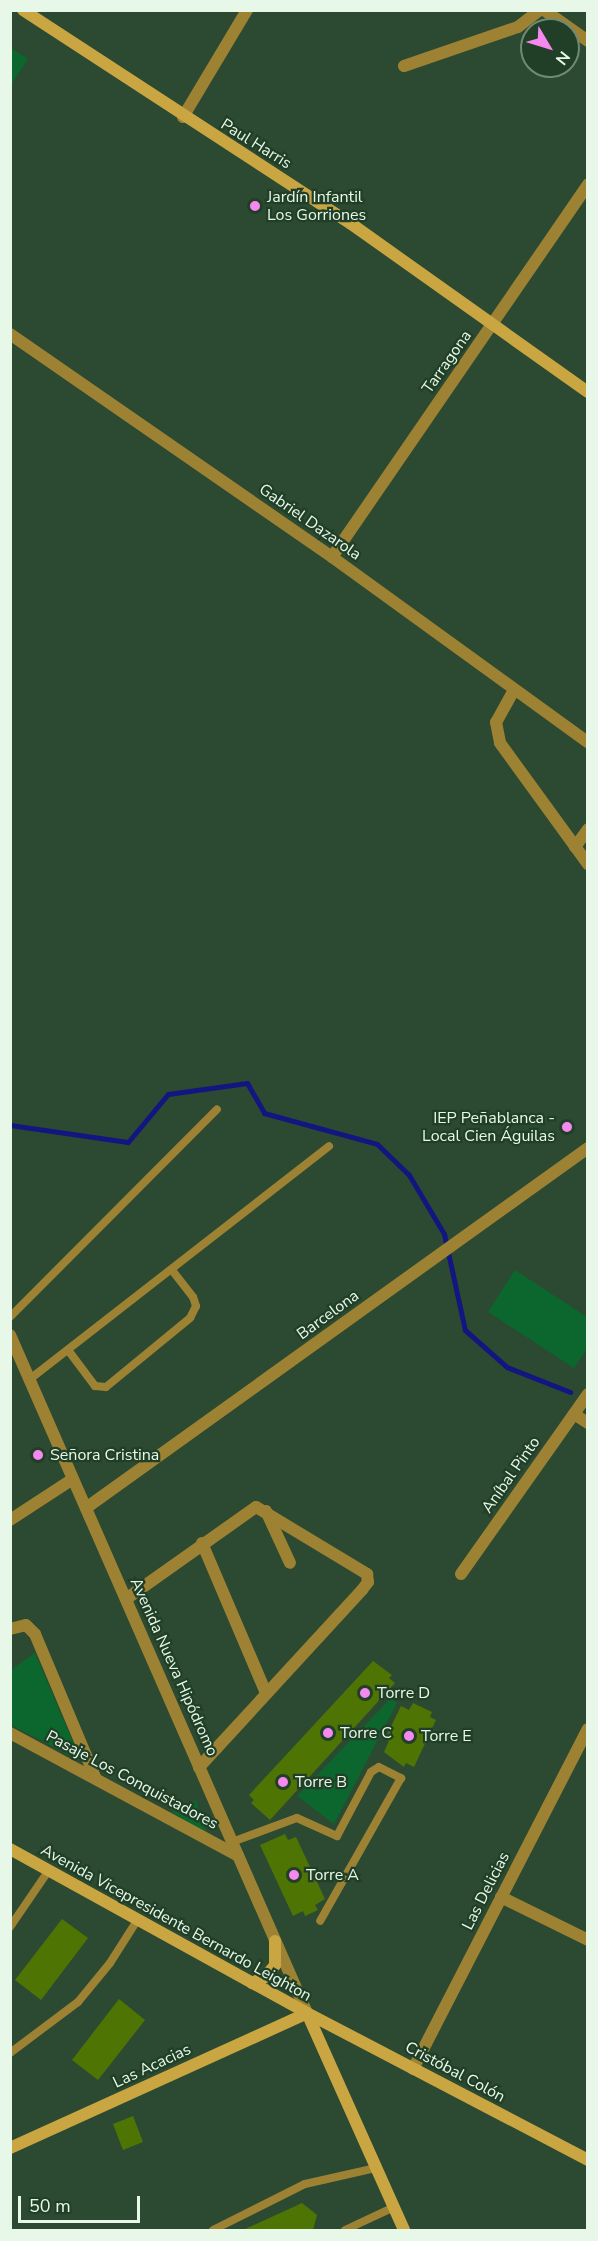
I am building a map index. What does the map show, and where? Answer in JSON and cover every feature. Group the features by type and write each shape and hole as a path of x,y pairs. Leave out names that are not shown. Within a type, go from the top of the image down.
{"street":[{"name":"Paul Harris","path":"23,10 183,117 350,223 588,392"},
{"path":"183,117 247,10"},
{"path":"404,66 518,27 542,10 588,41"},
{"name":"Tarragona","path":"332,557 588,184"},
{"name":"Gabriel Dazarola","path":"10,334 332,557 588,742"},
{"path":"514,690 496,722 500,743 588,864"},
{"path":"575,847 588,829"},
{"name":"Barcelona","path":"86,1508 588,1148"},
{"name":"Avenida Nueva Hipódromo","path":"10,1335 307,2013"},
{"name":"Aníbal Pinto","path":"461,1574 588,1394"},
{"path":"574,1414 588,1423"},
{"path":"10,1520 73,1479"},
{"path":"126,1599 249,1509 266,1511 363,1570 368,1578 362,1590 200,1767"},
{"path":"266,1511 290,1563"},
{"path":"202,1543 266,1693"},
{"path":"10,1629 26,1625 35,1634 96,1779"},
{"name":"Las Delicias","path":"413,2069 588,1729"},
{"name":"Pasaje Los Conquistadores","path":"10,1733 238,1856"},
{"name":"Avenida Vicepresidente Bernardo Leighton","path":"10,1849 307,2013 404,2230"},
{"path":"501,1897 588,1940"},
{"path":"252,1983 265,1977 275,1965 275,1941"},
{"name":"Cristóbal Colón","path":"307,2013 588,2160"},
{"name":"Las Acacias","path":"10,2148 307,2013"}],"lane":[{"path":"10,1317 217,1109"},
{"path":"30,1379 329,1146"},
{"path":"68,1350 95,1386 105,1387 190,1318 196,1306 193,1297 172,1270"},
{"path":"232,1842 297,1818 337,1836 371,1772 379,1767 401,1778 320,1922"},
{"path":"10,1927 49,1870"},
{"path":"10,2053 40,2034 78,2002 110,1963 138,1919"},
{"path":"213,2230 305,2184 376,2168"},
{"path":"345,2230 394,2207"}],"green space":[{"path":"11,48 28,59 11,85"},
{"path":"515,1270 587,1317 587,1348 574,1368 488,1312"},
{"path":"35,1653 81,1761 11,1725 11,1670"},
{"path":"392,1697 397,1703 334,1824 297,1796"},
{"path":"196,1800 207,1834 171,1812"}],"building":[{"path":"373,1661 392,1675 389,1678 395,1683 270,1820 251,1803 254,1800 249,1795"},
{"name":"Torre E","path":"413,1703 432,1712 430,1717 436,1720 414,1767 406,1763 404,1767 384,1752 389,1741 385,1739 401,1706 409,1710"},
{"name":"Torre A","path":"285,1834 288,1840 296,1837 325,1899 315,1905 318,1910 305,1916 303,1911 293,1916 260,1845"},
{"path":"62,1919 88,1938 41,2000 15,1980"},
{"path":"119,1999 145,2020 98,2080 72,2060"},
{"path":"133,2116 143,2142 123,2150 113,2124"},
{"path":"302,2203 317,2215 313,2230 243,2230"}],"waterway":[{"path":"10,1125 128,1142 168,1094 247,1083 264,1113 377,1144 409,1175 444,1234 465,1330 507,1367 570,1392"}],"place":[{"name":"Jardín Infantil Los Gorriones","path":"255,206"},
{"name":"IEP Peñablanca - Local Cien Águilas","path":"567,1127"},
{"name":"Señora Cristina","path":"38,1455"},
{"name":"Torre D","path":"365,1693"},
{"name":"Torre C","path":"328,1733"},
{"name":"Torre E","path":"409,1736"},
{"name":"Torre B","path":"283,1782"},
{"name":"Torre A","path":"294,1875"}]}
